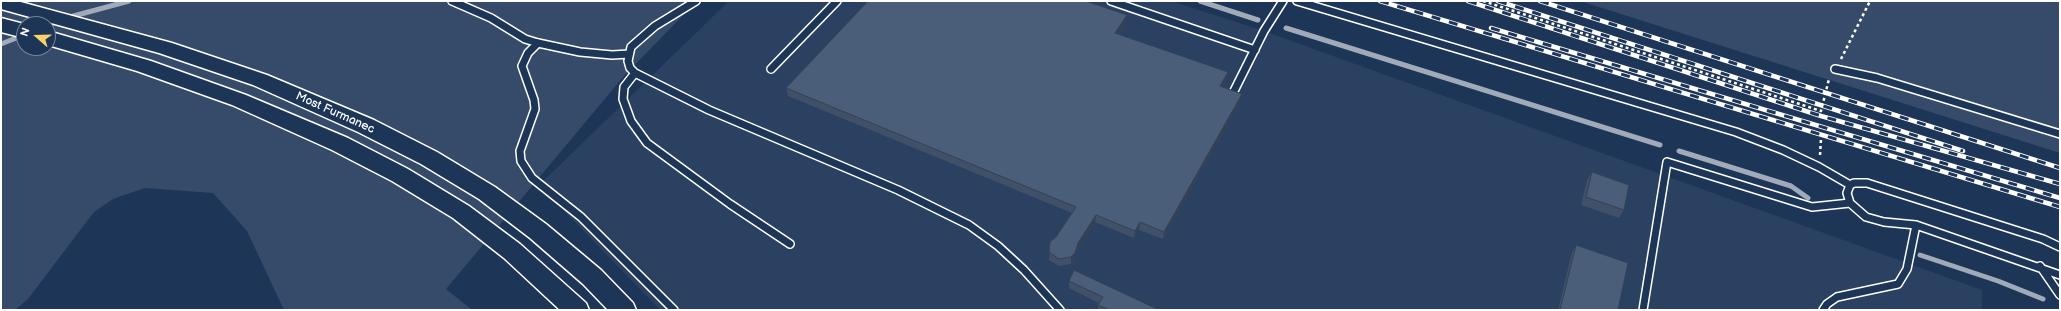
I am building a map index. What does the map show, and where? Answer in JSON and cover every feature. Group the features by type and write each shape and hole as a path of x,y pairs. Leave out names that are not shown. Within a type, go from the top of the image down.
{"highway":[{"name":"Most Furmanec","path":"1,3 165,48 260,80 366,126 429,158 487,194 538,231 592,277 624,310"},
{"path":"1,25 16,29"},
{"name":"Most Furmanec","path":"56,40 144,66 239,100 340,144 400,175 461,212 512,251 571,304"}],"lane":[{"path":"452,1 491,18 525,38 538,43 580,52 612,55 628,54"},
{"path":"696,1 645,33 631,47 628,54 630,68 636,73 709,110 898,190 969,225 998,246 1024,270 1060,310"},
{"path":"771,68 836,1"},
{"path":"1112,1 1255,50"},
{"path":"1234,91 1283,1"},
{"path":"1297,1 1736,132 1819,167 1850,185 1859,182 1867,183 2043,239 2060,247"},
{"path":"538,43 528,53 522,66 534,100 534,109 520,152 523,164 535,181 581,217 674,310"},
{"path":"1835,69 1877,78 2060,134"},
{"path":"636,73 624,87 623,99 631,120 647,143 665,158 790,244"},
{"path":"1643,310 1667,162 1812,207 1850,203"},
{"path":"1850,185 1847,193 1850,203 1860,213 1873,219 1916,225 2040,266 2060,275"},
{"path":"1824,310 1827,304 1837,297 1898,284 1907,269 1916,225"},
{"path":"2040,266 2060,295"}],"path":[{"path":"1483,1 1822,112 1827,83 1849,46 1870,1"}],"shaded area":[{"path":"1,1 697,1 624,76 446,289 472,310 284,310 247,231 213,193 145,188 113,199 94,212 28,299 15,310 1,310"},
{"path":"729,1 1171,1 1264,31 1982,290 1982,310 660,310 539,185"},
{"path":"1580,1 2060,1 2060,153"}],"building":[{"path":"868,1 1086,1 1127,15 1115,33 1228,72 1220,86 1242,94 1164,232 1140,222 1135,231 1096,215 1078,243 1075,253 1071,257 1059,259 1049,252 1050,242 1056,237 1076,207 786,88"},
{"path":"1592,172 1629,185 1624,210 1586,197"},
{"path":"1576,245 1628,263 1618,310 1560,310"},
{"path":"1074,270 1157,309 1110,310 1098,305 1103,297 1069,281"}],"waterway":[{"path":"66,18 129,1"},
{"path":"1200,1 1258,20"},
{"path":"1286,28 1660,145"},
{"path":"1,44 16,38"},
{"path":"1679,151 1791,186 1808,198"},
{"path":"1920,255 1998,281 2043,299"}],"railway":[{"path":"1380,1 2060,207"},
{"path":"1468,1 1821,116 2060,184"},
{"path":"1498,1 1963,151"},
{"path":"1540,1 2060,168"},
{"path":"1491,28 2060,198"}]}
